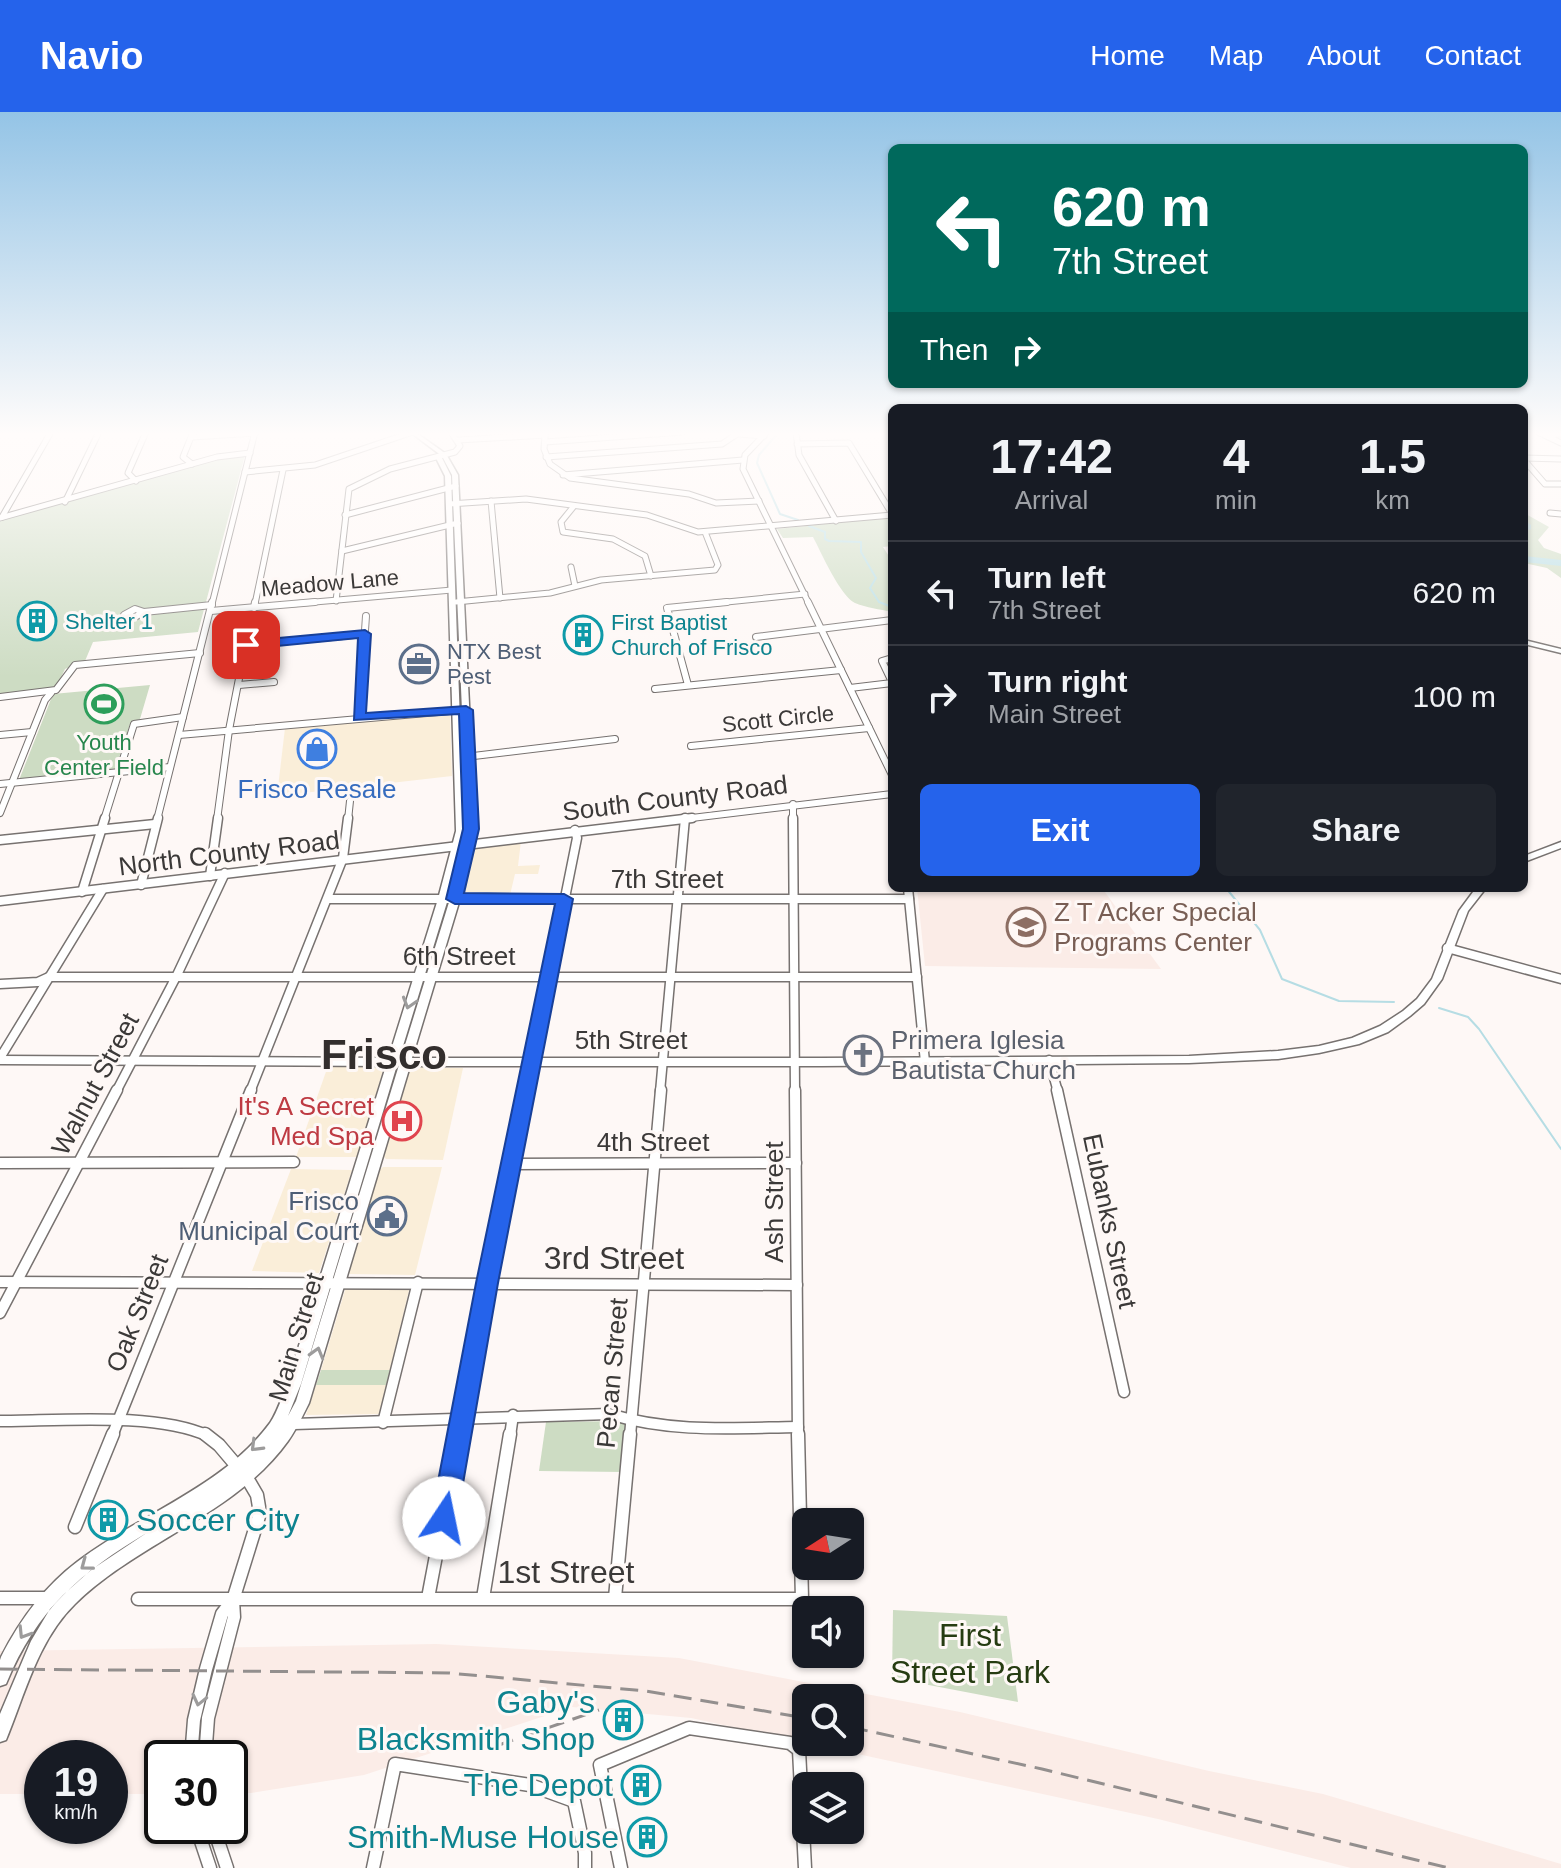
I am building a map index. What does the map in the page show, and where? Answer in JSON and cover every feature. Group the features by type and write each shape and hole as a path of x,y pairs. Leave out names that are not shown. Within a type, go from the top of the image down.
{"main road":[{"name":"Main Street","path":"0,1678 23,1634 49,1598 82,1567 241,1470 275,1426 285,1407 406,1062 455,899 470,801 456,602 459,555 453,514"},
{"name":"Main Street","path":"454,524 450,555 452,590 456,602"},
{"path":"450,555 459,555"},
{"path":"1528,640 1561,648"},
{"name":"Main Street","path":"0,1734 34,1650 70,1598 241,1470 294,1424 391,1062 463,843 455,711 460,674"},
{"path":"458,771 463,772 465,785 469,788"},
{"path":"459,802 470,801"},
{"path":"1528,857 1561,845"},
{"name":"5th Street","path":"391,1062 925,1062 1246,1057 1351,1041 1381,1031 1417,1004 1436,981 1461,913 1478,892"}],"street":[{"path":"141,885 235,514"},
{"path":"254,608 274,514"},
{"path":"336,601 345,515 352,514"},
{"path":"492,514 500,598"},
{"path":"568,514 561,522 563,532 622,542 645,556 651,576"},
{"path":"638,514 685,530 705,532 888,515"},
{"path":"765,514 888,764"},
{"path":"832,514 836,521"},
{"path":"342,551 370,546 412,530 454,524"},
{"path":"456,602 550,593 575,586 717,568 705,532"},
{"path":"571,567 575,586"},
{"name":"Meadow Lane","path":"144,612 254,608 452,590"},
{"path":"688,685 667,608 805,594"},
{"path":"359,717 366,616"},
{"path":"756,637 888,621"},
{"path":"210,876 229,730 249,627"},
{"path":"246,645 365,634"},
{"path":"0,813 45,700 60,687 68,670 75,665 200,653"},
{"path":"888,659 882,661 888,675"},
{"path":"655,689 841,670"},
{"path":"239,685 274,682"},
{"path":"851,690 888,685"},
{"path":"0,697 52,692"},
{"path":"179,735 466,710"},
{"path":"82,892 98,830 132,728 138,721 183,717"},
{"name":"Scott Circle","path":"691,746 869,728"},
{"path":"0,735 32,732"},
{"path":"457,758 615,739"},
{"path":"0,784 170,767"},
{"name":"South County Road","path":"463,843 888,794"},
{"name":"Oak Street","path":"75,1527 328,899 343,858 350,801"},
{"name":"Ash Street","path":"793,804 802,1596"},
{"name":"Pecan Street","path":"615,1598 685,818"},
{"path":"0,840 155,824"},
{"path":"428,1598 487,1283 577,838 575,830"},
{"name":"North County Road","path":"0,901 463,843"},
{"name":"Walnut Street","path":"0,1313 177,975 225,873"},
{"path":"0,1059 103,889"},
{"path":"908,892 925,1062"},
{"name":"7th Street","path":"328,899 909,899"},
{"path":"1447,948 1561,979"},
{"name":"6th Street","path":"0,984 38,982 49,977 177,975 917,977"},
{"name":"5th Street","path":"0,1059 391,1062"},
{"name":"Eubanks Street","path":"1049,1060 1067,1126 1124,1392"},
{"path":"0,1163 294,1162"},
{"name":"4th Street","path":"511,1164 796,1163"},
{"name":"3rd Street","path":"0,1282 797,1285"},
{"path":"383,1423 418,1282"},
{"path":"294,1424 383,1423 464,1416 609,1414 633,1423 685,1429 798,1427"},
{"path":"483,1598 513,1415"},
{"path":"0,1421 117,1423 184,1428 206,1434 241,1470 259,1500 260,1513 233,1600 234,1617 208,1718 206,1740"},
{"path":"0,1598 70,1598"},
{"name":"1st Street","path":"138,1599 792,1599"},
{"path":"192,1740 206,1669 222,1614 233,1600"},
{"path":"621,1868 600,1765 689,1728 790,1743 799,1750 805,1868"},
{"path":"373,1868 395,1764 530,1785 574,1801 585,1853 585,1868"},
{"path":"202,1844 210,1868"},
{"path":"219,1844 227,1868"}],"shaded area":[{"path":"450,714 452,776 277,796 285,728"},
{"path":"521,841 518,866 540,865 538,874 515,874 510,895 461,894 475,848"},
{"name":"Z T Acker Special Programs Center","path":"917,892 1105,892 1161,969 925,966"},
{"path":"328,1066 379,1066 383,1071 357,1157 296,1157"},
{"path":"413,1067 463,1068 443,1160 386,1159 382,1155 408,1070"},
{"path":"383,1167 442,1167 415,1275 350,1274 347,1270 376,1173"},
{"path":"291,1169 352,1170 319,1273 252,1271"},
{"path":"410,1286 390,1370 321,1370 346,1287"},
{"path":"316,1385 386,1385 379,1414 306,1415"},
{"path":"436,1644 679,1658 814,1684 792,1684 792,1740 691,1718 572,1707 364,1775 251,1793 248,1793 248,1740 144,1740 144,1794 128,1794 128,1740 24,1740 24,1794 0,1794 0,1651"},
{"path":"864,1694 960,1712 1209,1771 1323,1794 1561,1864 1561,1868 1351,1868 1158,1819 864,1755"}],"green space":[{"path":"15,514 229,514 198,632 93,642 85,661 65,669 57,686 50,691 0,696 0,518"},
{"path":"1528,515 1549,527 1538,540 1544,548 1561,554 1561,578 1547,568 1528,564"},
{"path":"888,517 888,546 883,547 888,555 888,611 860,605 849,599 813,537 783,538 777,529"},
{"path":"150,685 140,719 130,724 115,770 19,780 53,694"},
{"path":"321,1370 390,1370 386,1385 316,1385"},
{"path":"626,1421 623,1472 539,1471 546,1422"},
{"name":"First Street Park","path":"893,1610 1007,1616 1018,1702 892,1678"}],"waterway":[{"path":"780,514 798,520"},
{"path":"809,526 825,532 825,539 829,541 861,542 861,552 876,578 870,588 879,602 888,605"},
{"path":"1528,559 1561,563"},
{"path":"1229,892 1260,930 1282,979 1339,1001 1394,1002"},
{"path":"1439,1008 1468,1017 1479,1029 1561,1149"}],"railway":[{"path":"0,1669 449,1673 646,1691 792,1716"},
{"path":"496,1746 599,1710"},
{"path":"864,1730 1042,1769 1449,1868"}],"place":[{"name":"Shelter 1","path":"37,621"},
{"name":"First Baptist Church of Frisco","path":"583,635"},
{"name":"NTX Best Pest","path":"419,664"},
{"name":"Youth Center Field","path":"104,704"},
{"name":"Frisco Resale","path":"317,749"},
{"name":"Z T Acker Special Programs Center","path":"1026,927"},
{"name":"Primera Iglesia Bautista Church","path":"863,1055"},
{"name":"It's A Secret Med Spa","path":"402,1121"},
{"name":"Frisco Municipal Court","path":"387,1216"},
{"name":"Soccer City","path":"108,1520"},
{"name":"Gaby's Blacksmith Shop","path":"623,1720"},
{"name":"The Depot","path":"641,1785"},
{"name":"Smith-Muse House","path":"647,1837"}],"district":[{"name":"Frisco","path":"384,1054"}],"route":[{"path":"246,645 365,634 359,717 466,710 471,829 455,899 564,899 487,1283 444,1518"}]}
